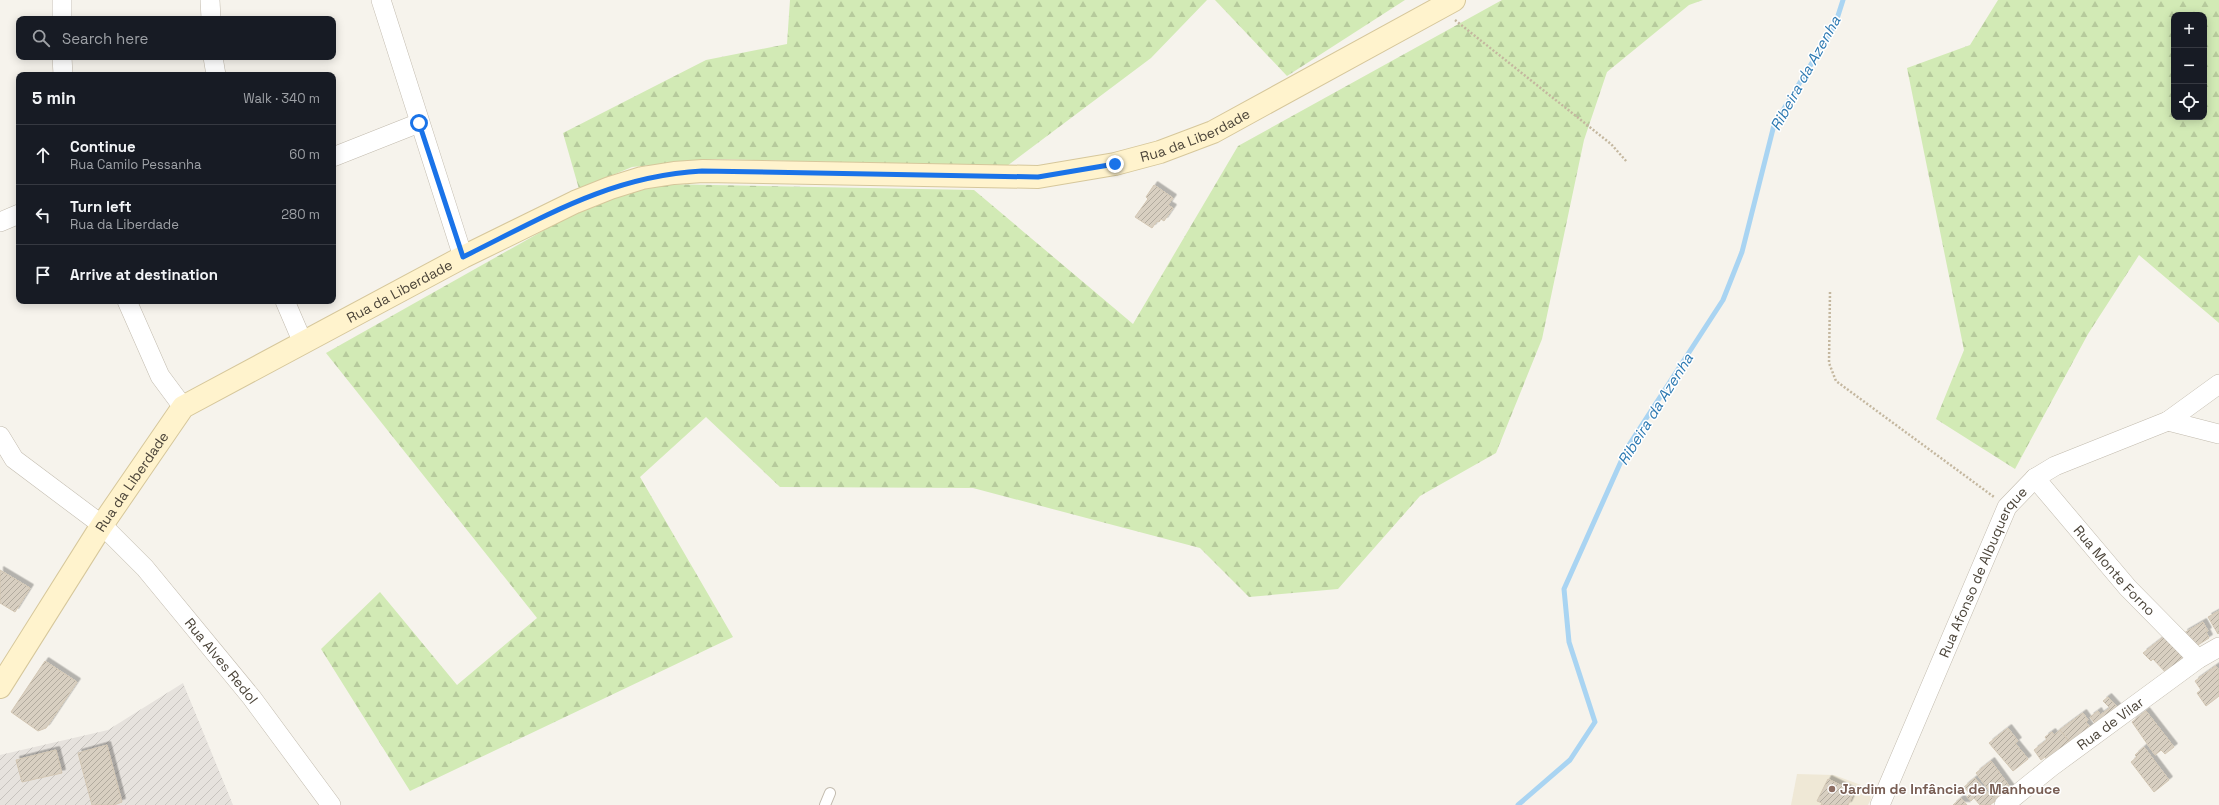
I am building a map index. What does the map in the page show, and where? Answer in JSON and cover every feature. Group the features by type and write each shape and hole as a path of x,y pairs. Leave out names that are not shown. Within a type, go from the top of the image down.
{"street":[{"path":"62,0 62,16"},
{"path":"210,0 211,16"},
{"path":"381,0 463,257"},
{"name":"Rua da Liberdade","path":"2,682 102,526 182,407 463,257 589,196 642,178 674,173 702,171 1038,177 1115,164 1160,152 1213,132 1449,3"},
{"path":"62,60 63,72"},
{"path":"214,60 216,72"},
{"path":"336,156 419,123"},
{"path":"0,222 16,215"},
{"path":"128,304 160,376 182,407"},
{"path":"286,304 303,343"},
{"name":"Rua Afonso de Albuquerque","path":"1885,803 2007,506 2035,478 2055,466 2168,421 2219,384"},
{"path":"2168,421 2219,434"},
{"name":"Rua Alves Redol","path":"0,436 14,459 102,526 145,568 247,692 331,805"},
{"name":"Rua Monte Forno","path":"2035,478 2128,588 2198,658"},
{"name":"Rua de Vilar","path":"2004,805 2051,767 2198,658 2219,647"}],"lane":[{"path":"825,805 830,793"}],"path":[{"path":"1449,3 1454,18 1611,144 1627,162"},
{"path":"1830,292 1830,362 1836,381 2007,506"}],"shaded area":[{"path":"183,683 233,805 0,805 0,755 108,730"},
{"name":"Jardim de Infância de Manhouce","path":"1797,774 1834,775 1869,788 1871,799 1868,805 1791,805"}],"green space":[{"path":"790,0 1207,0 1151,58 1007,166 715,159 632,167 579,189 563,133 706,60 787,44"},
{"path":"1215,0 1405,0 1287,76"},
{"path":"1502,0 1703,0 1689,5 1607,72 1584,140 1542,339 1496,453 1420,496 1338,589 1249,597 1200,548 973,488 780,487 706,417 640,477 733,637 410,791 321,649 380,592 457,685 537,618 326,353 585,207 662,184 974,190 1133,324 1238,146"},
{"path":"1998,0 2219,0 2219,323 2139,255 2088,334 2015,469 1936,419 1964,350 1907,68 1970,45"}],"building":[{"path":"1154,185 1173,198 1168,205 1173,208 1164,221 1161,219 1159,222 1157,221 1152,228 1135,217 1148,199 1146,197"},
{"path":"0,570 30,588 15,612 0,603"},
{"path":"2219,611 2219,633 2218,634 2208,617"},
{"path":"2203,622 2208,631 2206,632 2209,638 2193,648 2184,633"},
{"path":"2165,636 2187,659 2168,675 2153,659 2151,661 2143,653"},
{"path":"45,661 77,682 46,728 38,731 11,712"},
{"path":"2216,666 2219,670 2219,696 2206,706 2197,693 2201,690 2195,681"},
{"path":"2108,697 2119,709 2097,726 2090,717 2098,711 2100,715 2110,708 2103,701"},
{"path":"2146,711 2174,747 2165,754 2161,750 2155,755 2132,722"},
{"path":"2083,713 2088,720 2086,722 2092,730 2072,745 2060,730"},
{"path":"2008,728 2018,741 2015,743 2028,759 2013,771 1989,743"},
{"path":"2060,730 2072,745 2049,763 2045,757 2041,760 2034,750 2047,740 2045,737 2052,732 2054,735"},
{"path":"107,745 122,802 114,805 92,805 78,753"},
{"path":"2144,747 2169,780 2154,792 2131,762 2137,757 2135,755"},
{"path":"56,750 62,773 22,782 16,760"},
{"path":"1991,761 2012,790 1997,801 1976,773"},
{"path":"1975,778 1995,801 1990,805 1980,805 1974,798 1971,801 1967,797 1970,794 1964,787"},
{"path":"1828,779 1854,792 1848,805 1821,805 1822,803 1817,801"},
{"path":"1961,798 1967,805 1953,805"}],"waterway":[{"name":"Ribeira da Azenha","path":"1518,805 1570,760 1595,722 1569,642 1564,589 1627,448 1723,300 1742,252 1774,125 1835,25 1843,0"}],"place":[{"name":"Jardim de Infância de Manhouce","path":"1832,789"}],"route":[{"path":"419,123 463,257 575,202 610,188 642,178 674,173 702,171 1038,177 1115,164"}]}
